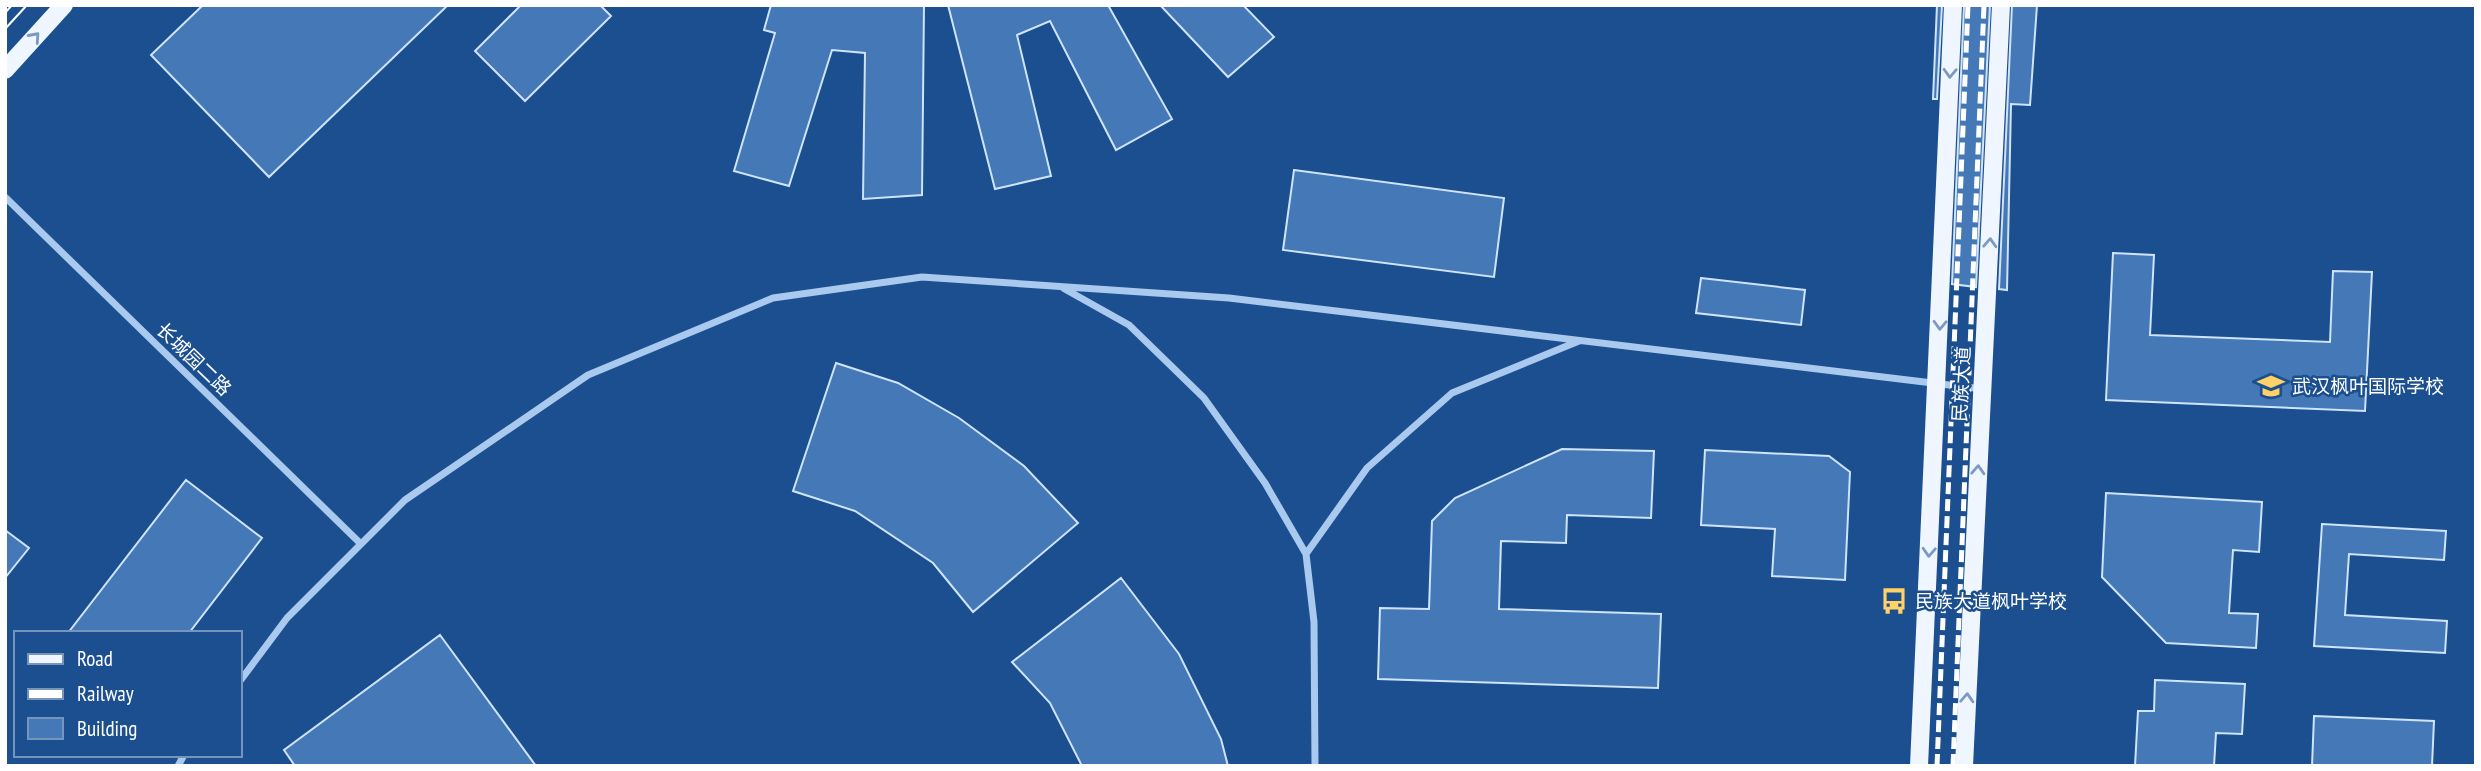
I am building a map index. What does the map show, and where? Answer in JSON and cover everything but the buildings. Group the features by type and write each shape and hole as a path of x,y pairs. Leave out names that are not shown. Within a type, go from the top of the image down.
{"main road":[{"path":"5,70 64,5"},
{"name":"民族大道","path":"1919,766 1953,5"},
{"name":"民族大道","path":"1964,766 2001,5"}],"street":[{"name":"长城园二路","path":"5,197 361,544"},
{"path":"242,678 287,618 405,500 588,375 773,298 922,277 1229,298 1982,389"},
{"path":"1060,287 1129,325 1204,398 1265,483 1306,554 1314,622 1315,766"},
{"path":"1306,554 1367,468 1452,393 1579,341"}],"tram line":[{"path":"5,13 12,5"},
{"path":"5,29 27,5"}],"railway":[{"path":"1937,766 1968,5"},
{"path":"1953,766 1984,5"}],"place":[{"name":"武汉枫叶国际学校","path":"2271,386"},
{"name":"民族大道枫叶学校","path":"1894,601"}]}
